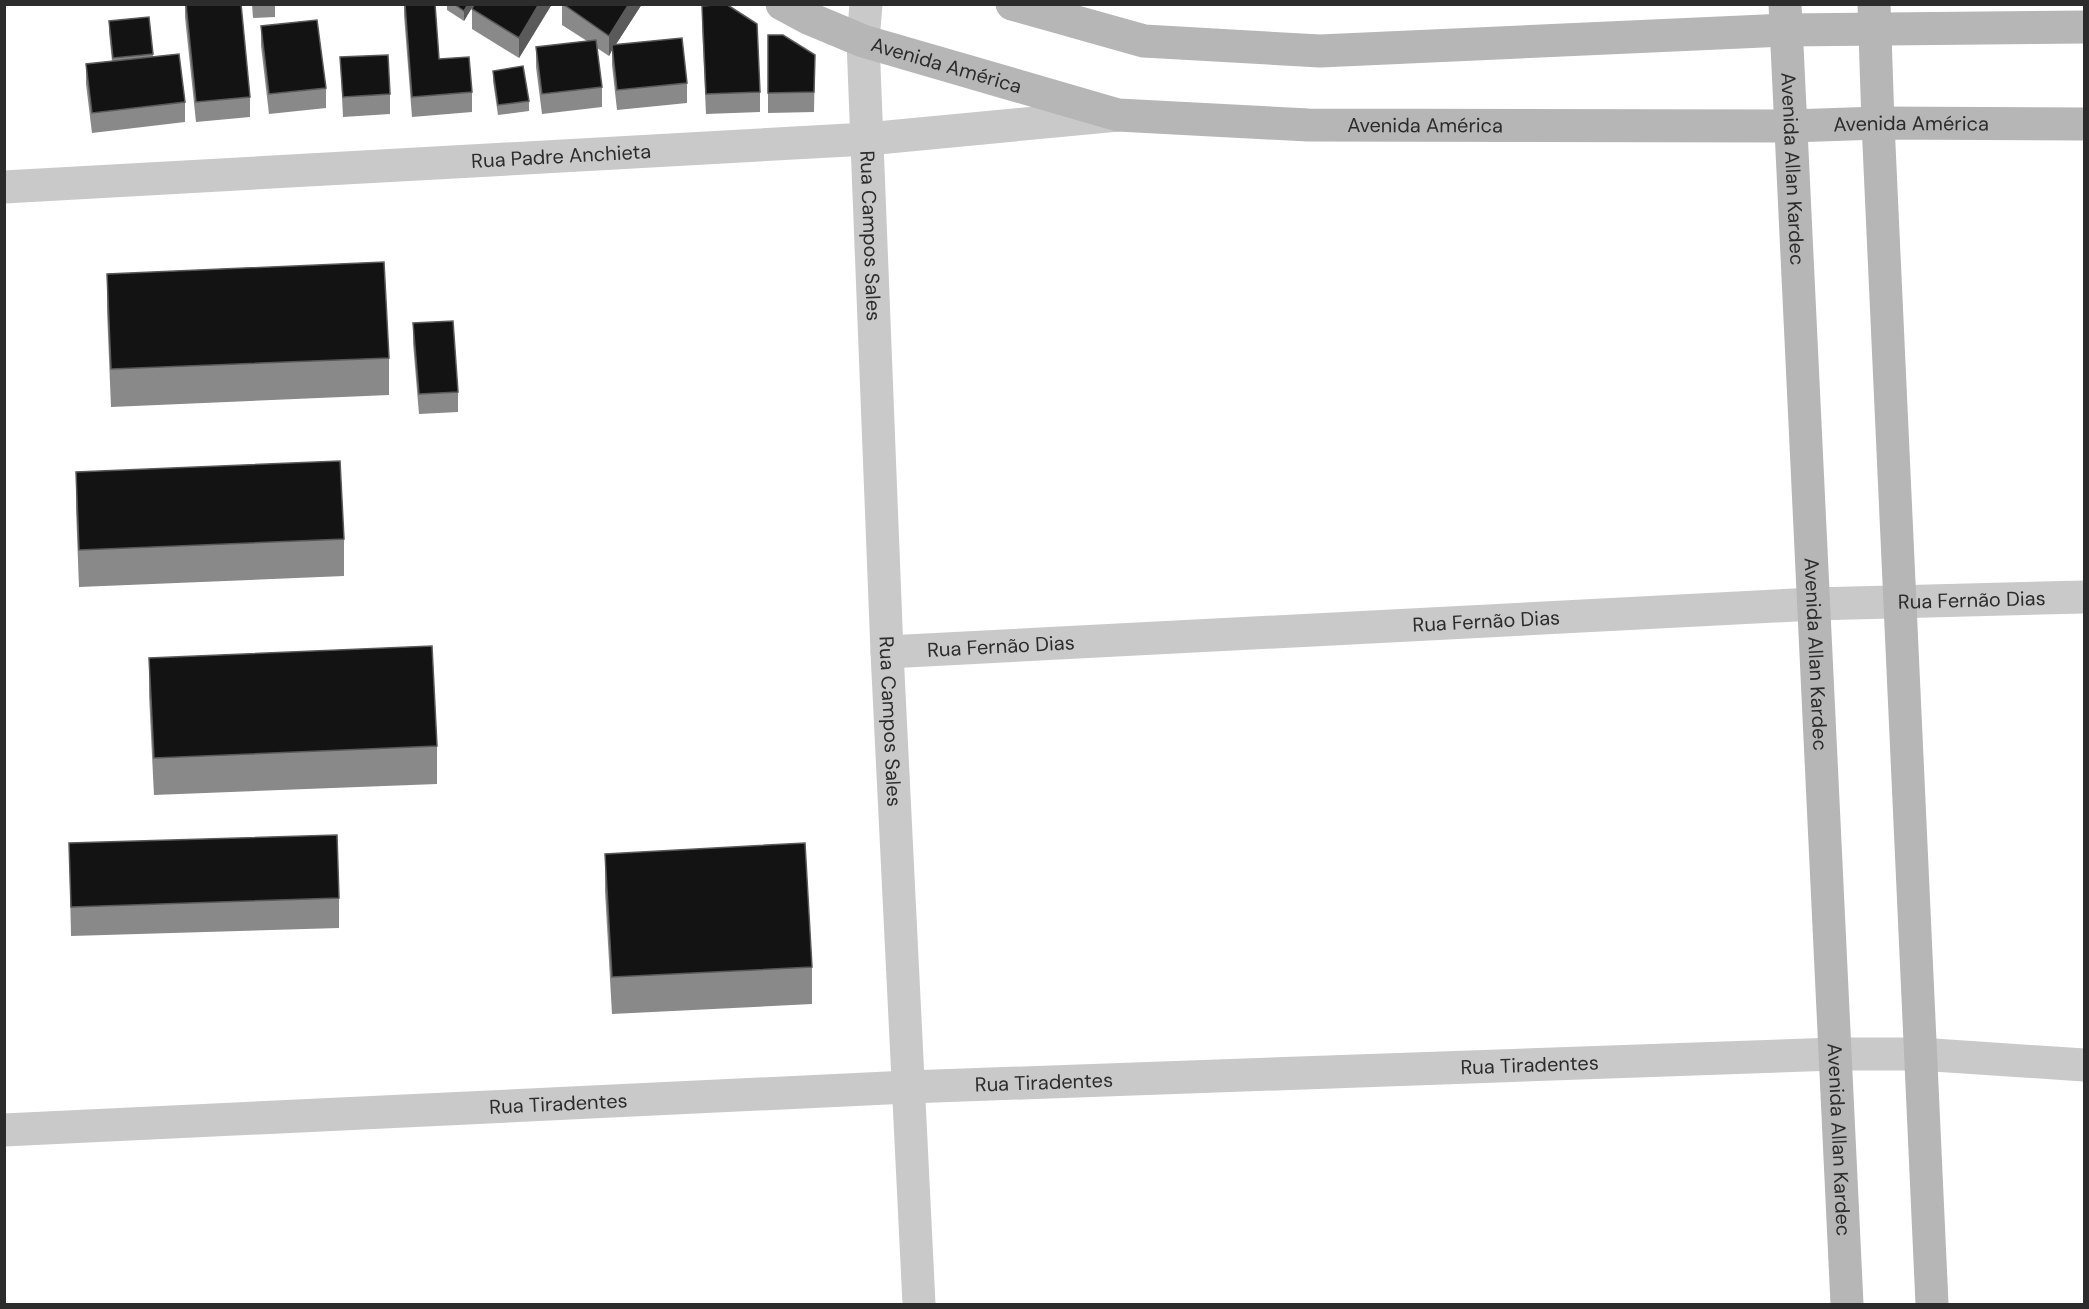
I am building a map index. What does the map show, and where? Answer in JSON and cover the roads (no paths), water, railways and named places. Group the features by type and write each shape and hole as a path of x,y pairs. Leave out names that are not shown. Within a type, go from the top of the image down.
{"main road":[{"name":"Avenida América","path":"782,4 808,18 863,40 1118,115 1308,125 2085,124"},
{"path":"1012,4 1144,41 1320,51 1786,17 1875,17 2085,27"},
{"name":"Avenida Allan Kardec","path":"1786,17 1846,1305"},
{"path":"1875,17 1919,1054 1932,1305"}],"street":[{"name":"Rua Campos Sales","path":"866,4 863,40 887,652 919,1305"},
{"name":"Rua Padre Anchieta","path":"4,187 867,139 1118,115"},
{"name":"Rua Fernão Dias","path":"887,652 1814,604 2085,597"},
{"name":"Rua Tiradentes","path":"4,1130 908,1087 1836,1054 1919,1054 2085,1065"}]}
